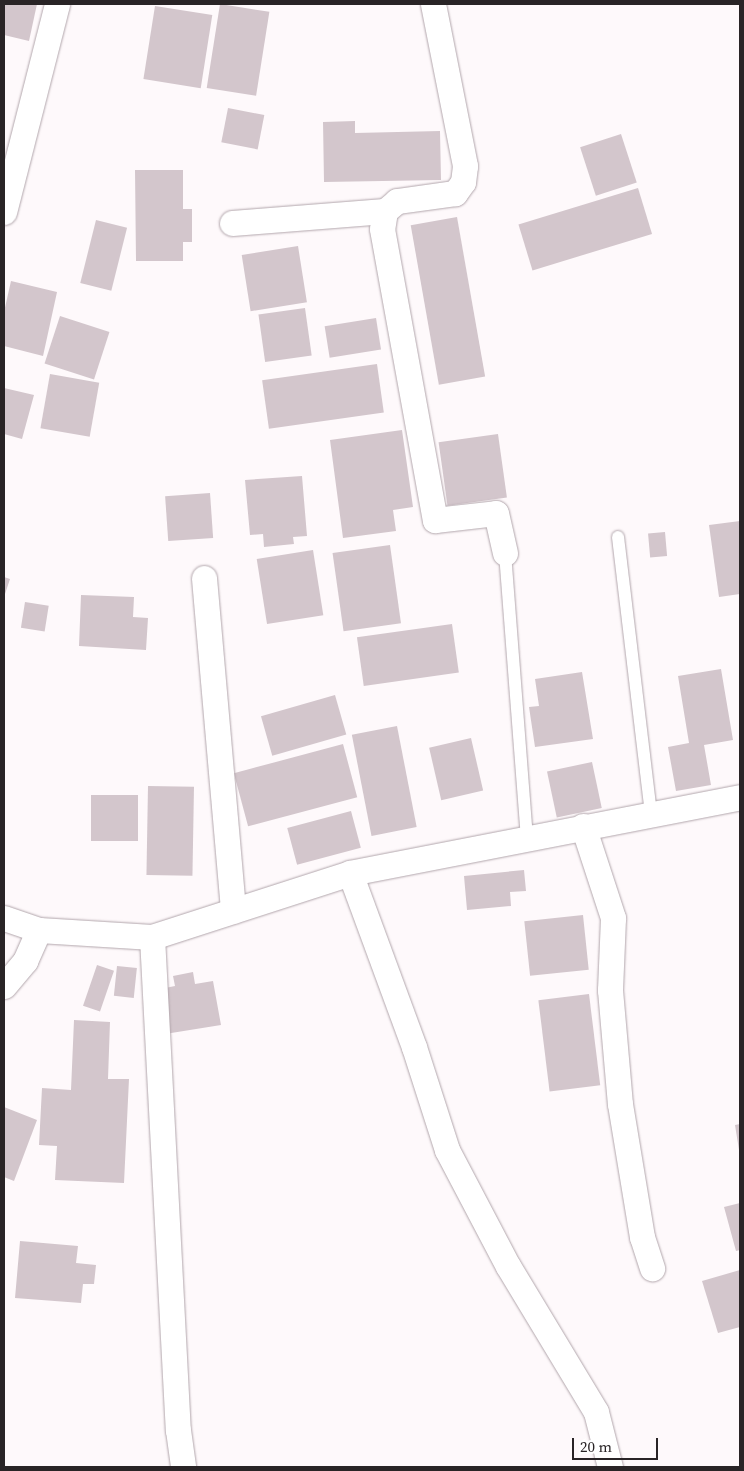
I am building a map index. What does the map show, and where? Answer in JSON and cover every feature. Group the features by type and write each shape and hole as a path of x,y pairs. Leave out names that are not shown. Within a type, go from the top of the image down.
{"street":[{"path":"4,212 57,4"},
{"path":"232,223 385,211 397,200 455,193 463,182 464,166 433,4"},
{"path":"385,211 382,229 434,520 496,513 505,552"},
{"path":"204,578 233,911"},
{"path":"4,918 39,930 152,937 350,873 583,826 740,797"},
{"path":"583,826 613,918 610,990 620,1104 642,1237 652,1268"},
{"path":"350,873 414,1047 447,1150 508,1266 596,1412 610,1467"},
{"path":"4,986 25,961 39,930"},
{"path":"152,937 178,1430 183,1467"}],"lane":[{"path":"618,537 651,813"},
{"path":"505,552 527,837"}],"building":[{"path":"4,4 37,4 29,41 4,35"},
{"path":"220,4 269,12 256,96 207,88"},
{"path":"155,6 212,15 201,88 143,79"},
{"path":"228,108 264,115 258,149 221,142"},
{"path":"355,121 355,133 440,131 441,180 324,182 323,122"},
{"path":"621,134 637,183 596,196 580,147"},
{"path":"135,170 183,170 183,209 192,209 192,242 183,242 183,261 136,261"},
{"path":"638,188 652,234 532,270 518,225"},
{"path":"457,217 485,377 439,385 411,225"},
{"path":"96,220 127,228 111,291 80,283"},
{"path":"298,246 307,302 251,311 242,255"},
{"path":"11,281 57,292 43,356 4,346 4,312"},
{"path":"305,308 312,356 265,362 258,315"},
{"path":"60,316 109,332 94,380 45,364"},
{"path":"376,318 381,350 330,358 325,326"},
{"path":"377,364 384,413 269,429 262,380"},
{"path":"50,374 99,383 90,437 40,428"},
{"path":"4,388 34,395 22,439 4,434"},
{"path":"402,430 413,507 393,510 396,531 343,538 330,440"},
{"path":"498,434 507,497 447,506 439,442"},
{"path":"302,476 307,536 293,537 294,544 264,547 263,534 250,535 245,480"},
{"path":"210,493 213,538 168,541 165,496"},
{"path":"740,521 740,594 719,597 709,525"},
{"path":"665,532 667,556 650,557 648,533"},
{"path":"390,545 401,623 344,631 333,553"},
{"path":"313,550 323,615 267,624 257,559"},
{"path":"4,577 10,579 4,597"},
{"path":"81,595 134,597 133,617 148,618 146,650 79,646"},
{"path":"25,602 49,606 45,631 21,628"},
{"path":"452,624 459,673 364,686 357,637"},
{"path":"721,669 733,740 704,745 711,785 676,791 668,747 689,743 678,676"},
{"path":"582,672 593,739 535,747 529,707 539,706 535,679"},
{"path":"335,695 346,734 272,756 261,716"},
{"path":"397,726 417,827 371,836 352,735"},
{"path":"471,738 483,791 441,800 429,748"},
{"path":"343,744 357,797 248,826 234,773"},
{"path":"592,762 602,808 557,818 547,772"},
{"path":"148,786 194,787 192,876 146,875"},
{"path":"91,795 138,795 138,841 91,841"},
{"path":"351,811 361,848 297,865 287,828"},
{"path":"524,870 526,891 510,892 511,906 467,910 464,876"},
{"path":"583,915 589,970 530,976 524,921"},
{"path":"97,965 114,971 100,1012 83,1006"},
{"path":"117,966 137,968 134,998 114,996"},
{"path":"193,972 195,984 213,981 221,1025 165,1034 160,1011 169,1010 165,988 175,986 173,976"},
{"path":"589,994 600,1085 550,1092 538,1000"},
{"path":"74,1020 110,1022 108,1079 129,1079 124,1183 55,1180 57,1146 39,1145 42,1088 71,1090"},
{"path":"4,1107 37,1120 14,1181 4,1177"},
{"path":"740,1124 740,1150 739,1150 735,1125"},
{"path":"740,1203 740,1250 736,1251 724,1207"},
{"path":"20,1241 78,1246 76,1263 96,1265 94,1284 83,1284 81,1303 15,1298"},
{"path":"740,1270 740,1327 718,1333 702,1281"}]}
